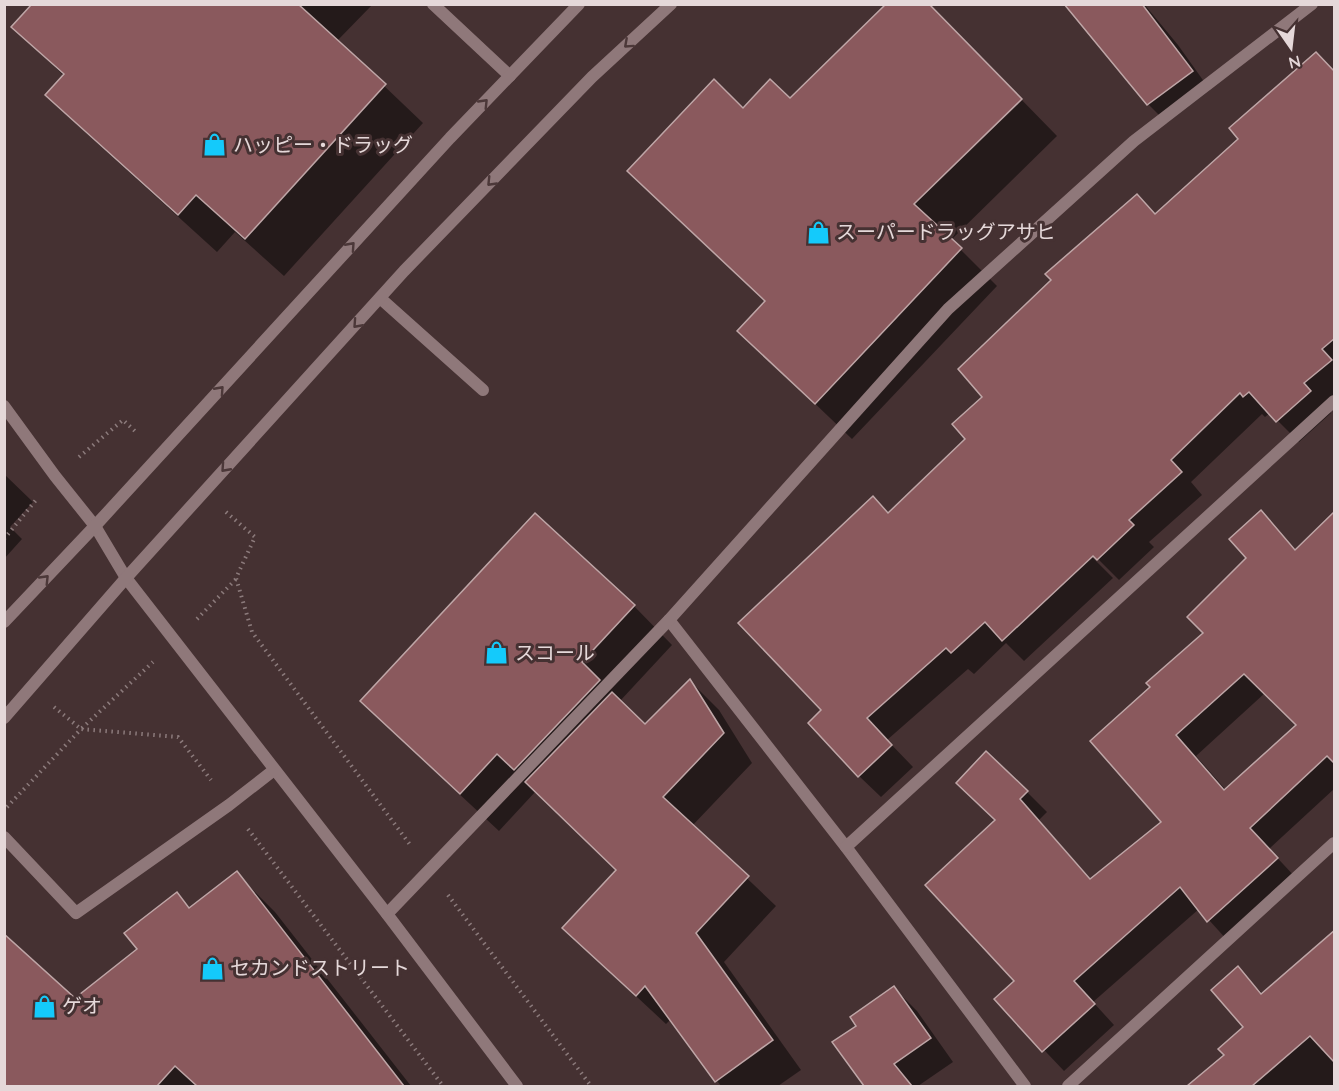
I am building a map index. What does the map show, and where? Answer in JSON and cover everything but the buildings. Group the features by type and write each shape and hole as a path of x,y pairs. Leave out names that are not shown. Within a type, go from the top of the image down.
{"street":[{"path":"433,4 510,76"},
{"path":"4,622 95,526 450,138 579,4"},
{"path":"4,718 126,578 380,298 592,77 671,4"},
{"path":"387,914 669,620 948,309 1134,141 1312,4"},
{"path":"380,298 483,390"},
{"path":"846,847 1335,401"},
{"path":"4,406 95,526 126,578 174,642 387,914 517,1086"},
{"path":"669,620 846,847 1025,1086"},
{"path":"4,837 76,913 229,805 274,770"},
{"path":"1068,1086 1335,843"}],"path":[{"path":"4,809 81,729 174,642 236,578 255,537 204,492"},
{"path":"236,578 252,632 591,1086"},
{"path":"32,688 81,729 178,737 443,1086"}],"place":[{"name":"ハッピー・ドラッグ","path":"215,145"},
{"name":"スーパードラッグアサヒ","path":"818,232"},
{"name":"スコール","path":"497,653"},
{"name":"セカンドストリート","path":"212,968"},
{"name":"ゲオ","path":"44,1006"}]}
